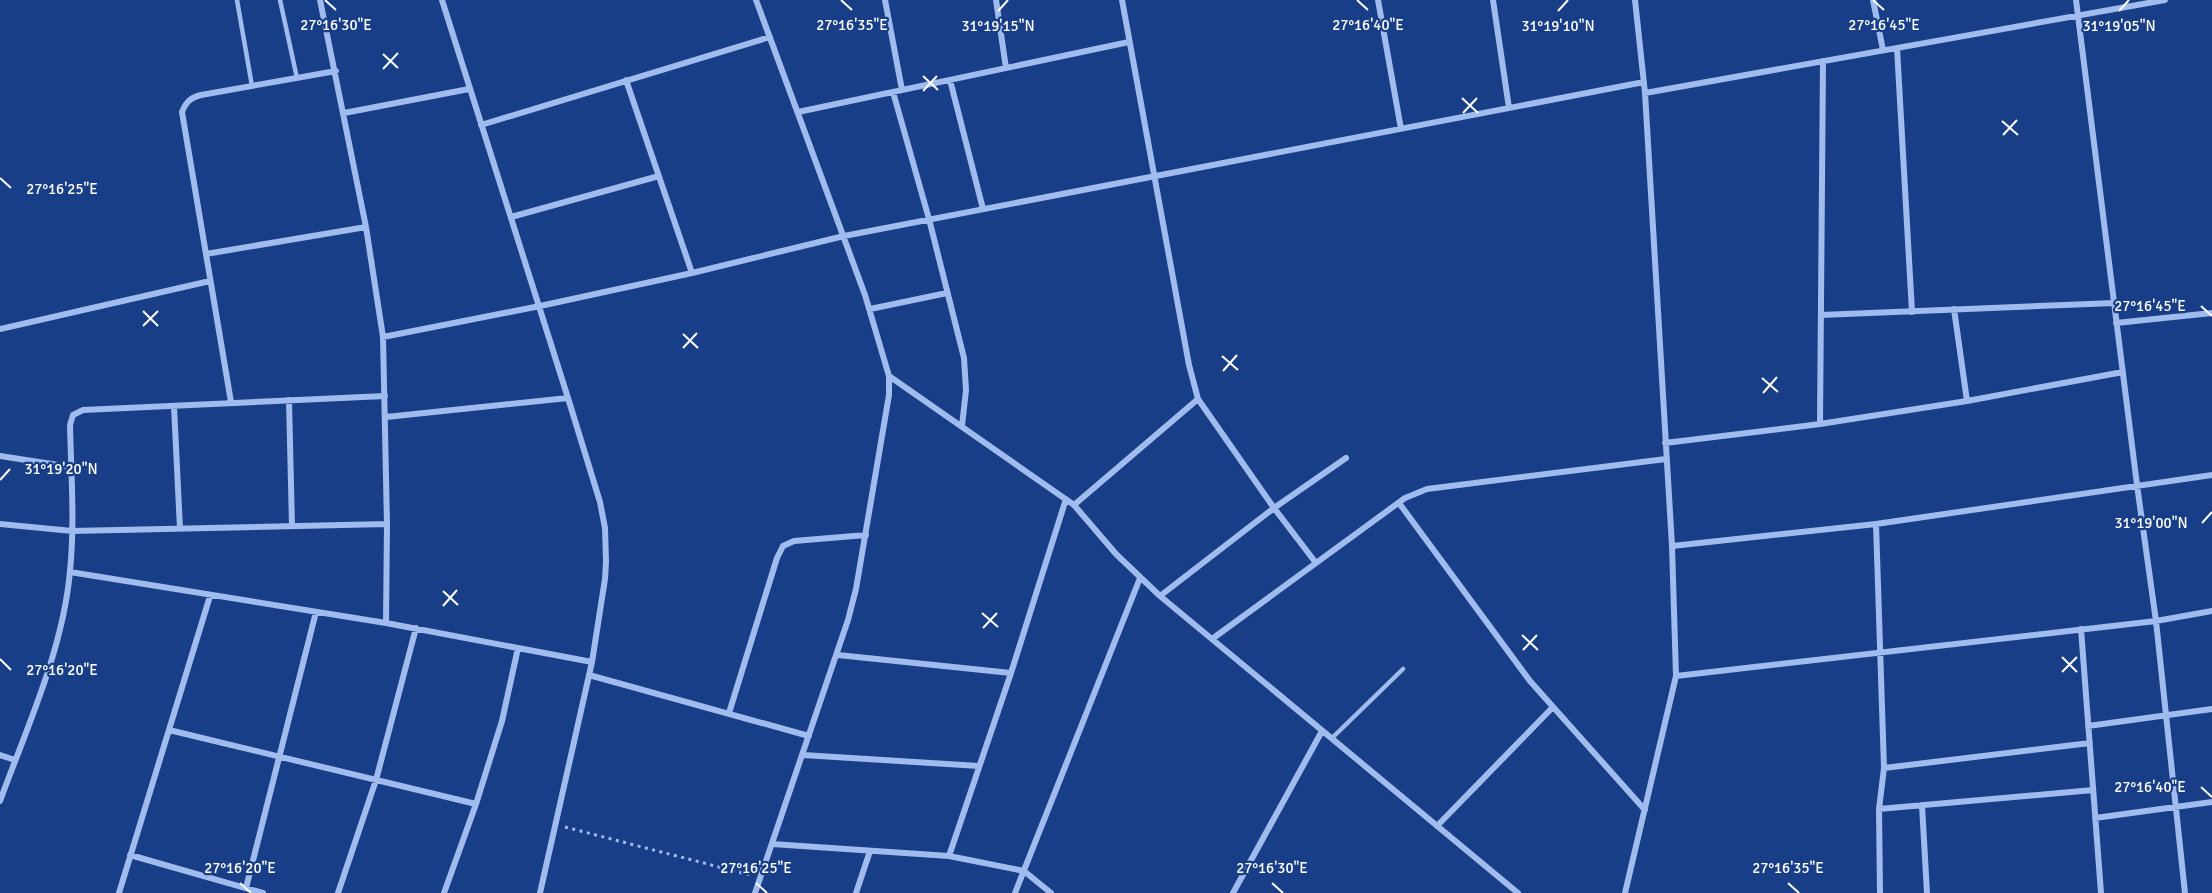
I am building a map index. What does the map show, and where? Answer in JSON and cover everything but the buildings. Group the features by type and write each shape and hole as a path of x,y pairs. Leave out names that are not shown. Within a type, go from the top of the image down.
{"street":[{"path":"320,0 366,227 383,337 386,417 386,623"},
{"path":"442,0 540,306 600,502 605,528 606,562 592,662 540,893"},
{"path":"755,893 837,655 856,589 889,395 889,376 870,309 756,0"},
{"path":"885,0 902,90"},
{"path":"996,0 1006,68"},
{"path":"1122,0 1189,365 1198,399 1274,508 1316,563"},
{"path":"1378,0 1401,129"},
{"path":"1493,0 1509,108"},
{"path":"1625,893 1676,676 1672,546 1645,93 1635,0"},
{"path":"1873,0 1883,50"},
{"path":"2076,0 2122,372 2156,621 2185,893"},
{"path":"1645,93 2165,0"},
{"path":"481,125 770,37"},
{"path":"798,112 1129,42"},
{"path":"1897,48 1912,312"},
{"path":"1820,424 1823,61"},
{"path":"231,402 182,112 185,104 192,98 336,71"},
{"path":"950,80 983,209"},
{"path":"626,81 692,273"},
{"path":"383,337 692,273 844,236 1644,82"},
{"path":"344,113 469,89"},
{"path":"893,92 929,219 967,374 962,426"},
{"path":"511,217 659,176"},
{"path":"206,254 366,227"},
{"path":"0,329 210,281"},
{"path":"870,309 947,293"},
{"path":"1821,315 2114,303"},
{"path":"1954,309 1967,400"},
{"path":"2116,323 2212,313"},
{"path":"1665,443 1820,424 2122,372"},
{"path":"889,376 1074,505 1140,578 1160,596 1518,893"},
{"path":"0,801 57,639 70,572 72,531 70,420 77,412 231,402 385,396"},
{"path":"386,417 568,398"},
{"path":"1074,505 1198,399"},
{"path":"290,400 292,526"},
{"path":"174,405 180,529"},
{"path":"0,456 71,466"},
{"path":"1160,596 1274,508 1346,458"},
{"path":"1212,639 1415,492 1666,459"},
{"path":"1672,546 1876,524 2137,484 2212,475"},
{"path":"949,856 1011,673 1066,499"},
{"path":"1399,503 1512,659 1552,708 1645,810"},
{"path":"0,524 72,531 387,524"},
{"path":"1876,524 1884,768 1879,809 1880,893"},
{"path":"729,713 777,558 783,546 794,542 866,535"},
{"path":"70,572 416,628 592,662"},
{"path":"1015,893 1140,578"},
{"path":"119,893 210,596"},
{"path":"1676,676 2156,621 2212,611"},
{"path":"246,888 316,612"},
{"path":"338,893 376,780 416,628"},
{"path":"2081,629 2101,893"},
{"path":"444,893 476,804 502,720 518,648"},
{"path":"837,655 1011,673"},
{"path":"589,675 809,736"},
{"path":"1437,826 1552,708"},
{"path":"2088,726 2212,709"},
{"path":"169,729 476,804"},
{"path":"1233,893 1322,731"},
{"path":"1884,768 2090,743"},
{"path":"0,755 15,760"},
{"path":"803,755 980,766"},
{"path":"1879,809 2093,790"},
{"path":"2095,818 2212,802"},
{"path":"1922,805 1927,893"},
{"path":"772,844 949,856 1024,871 1051,893"},
{"path":"856,893 870,850"},
{"path":"130,855 263,893"}],"lane":[{"path":"237,0 252,86"},
{"path":"280,0 297,78"},
{"path":"1332,738 1403,669"}],"path":[{"path":"556,825 760,878"}]}
